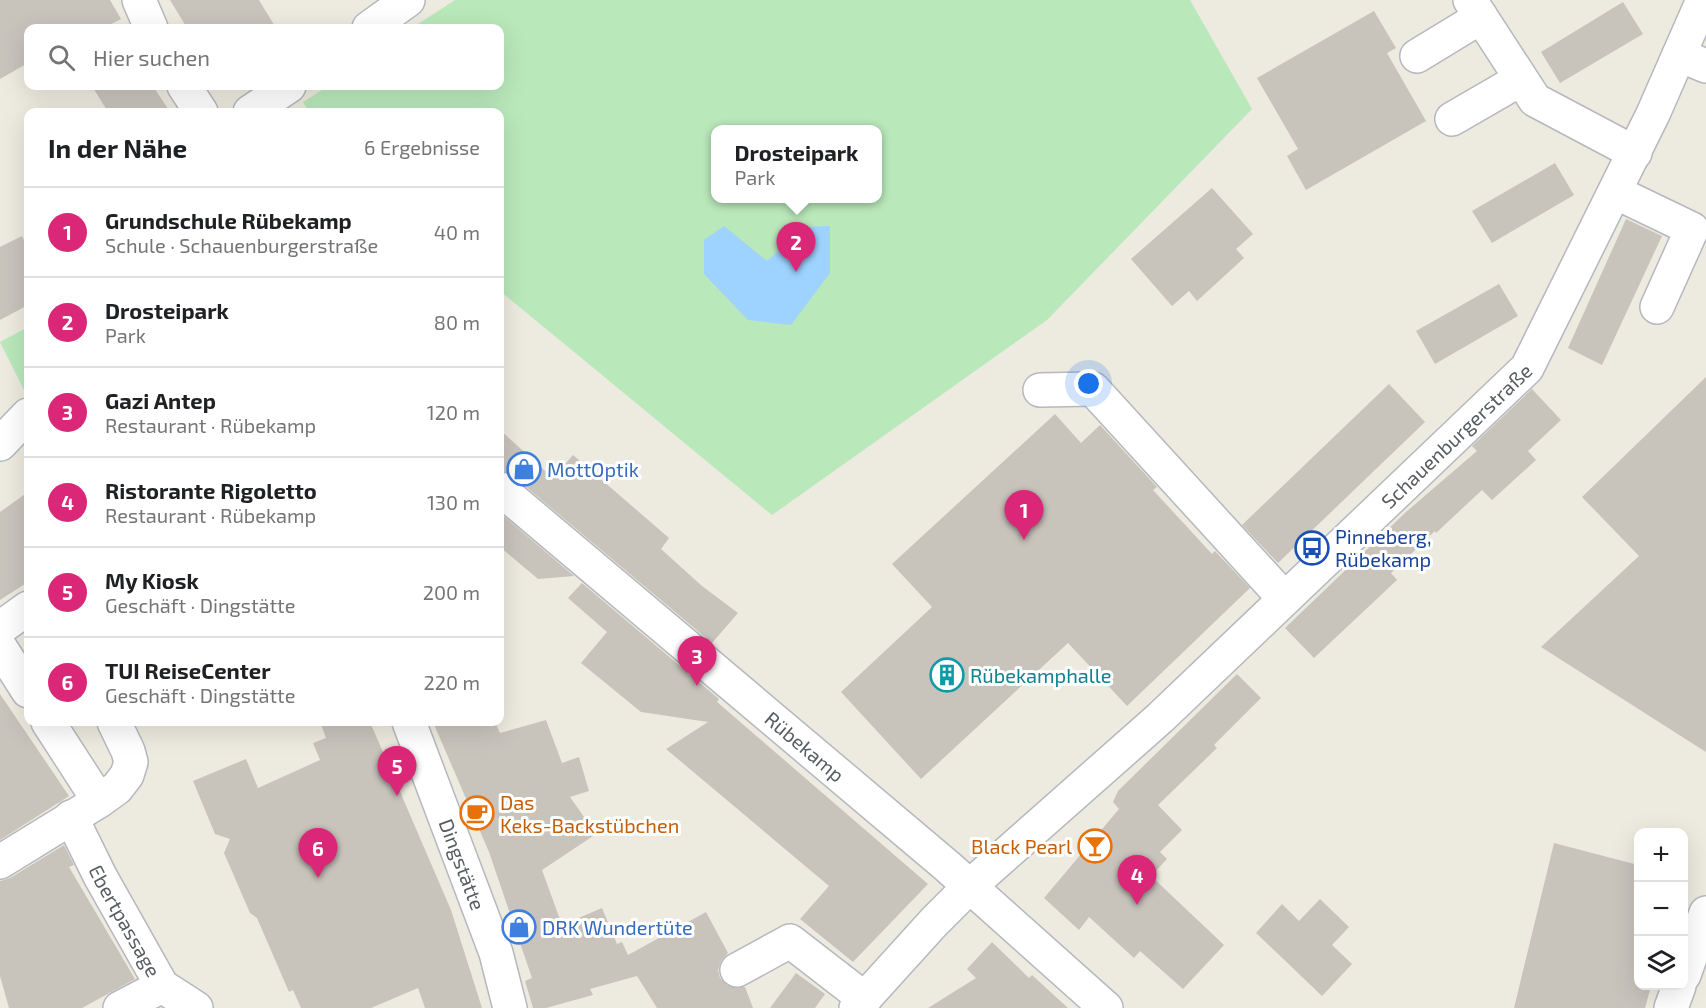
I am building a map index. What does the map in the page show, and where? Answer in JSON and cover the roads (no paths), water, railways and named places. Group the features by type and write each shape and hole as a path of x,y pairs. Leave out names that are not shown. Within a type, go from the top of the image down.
{"street":[{"path":"139,0 149,24"},
{"path":"375,24 408,0"},
{"name":"Schauenburgerstraße","path":"860,1003 970,886 1160,718 1527,368 1635,153 1692,60 1703,0"},
{"path":"1417,56 1476,9 1535,100 1635,153"},
{"path":"1452,119 1521,79"},
{"path":"187,90 198,108"},
{"path":"257,108 283,90"},
{"path":"1615,192 1699,232 1657,307"},
{"path":"1040,390 1093,389 1284,598"},
{"path":"0,444 24,419"},
{"name":"Rübekamp","path":"504,492 970,886 1106,1008"},
{"path":"0,628 24,611"},
{"path":"0,647 24,685"},
{"path":"51,726 99,801"},
{"path":"0,862 117,788 128,775 131,762 116,726"},
{"name":"Dingstätte","path":"411,726 496,952 510,1008"},
{"name":"Ebertpassage","path":"71,818 100,876 162,986 196,1008"},
{"path":"1688,962 1706,913"},
{"path":"737,970 799,942 860,1003"},
{"path":"120,1008 162,986"},
{"path":"1671,1008 1678,990"}],"water":[{"path":"724,226 767,261 805,227 830,226 830,273 791,325 748,320 704,274 704,240"}],"place":[{"name":"Drosteipark","path":"796,272"},
{"name":"MottOptik","path":"524,469"},
{"name":"Grundschule Rübekamp","path":"1024,540"},
{"name":"Pinneberg, Rübekamp","path":"1312,548"},
{"name":"Rübekamphalle","path":"947,675"},
{"name":"Gazi Antep","path":"697,686"},
{"name":"My Kiosk","path":"397,796"},
{"name":"Das Keks-Backstübchen","path":"477,813"},
{"name":"Black Pearl","path":"1095,846"},
{"name":"TUI ReiseCenter","path":"318,878"},
{"name":"Ristorante Rigoletto","path":"1137,905"},
{"name":"DRK Wundertüte","path":"519,927"}]}
